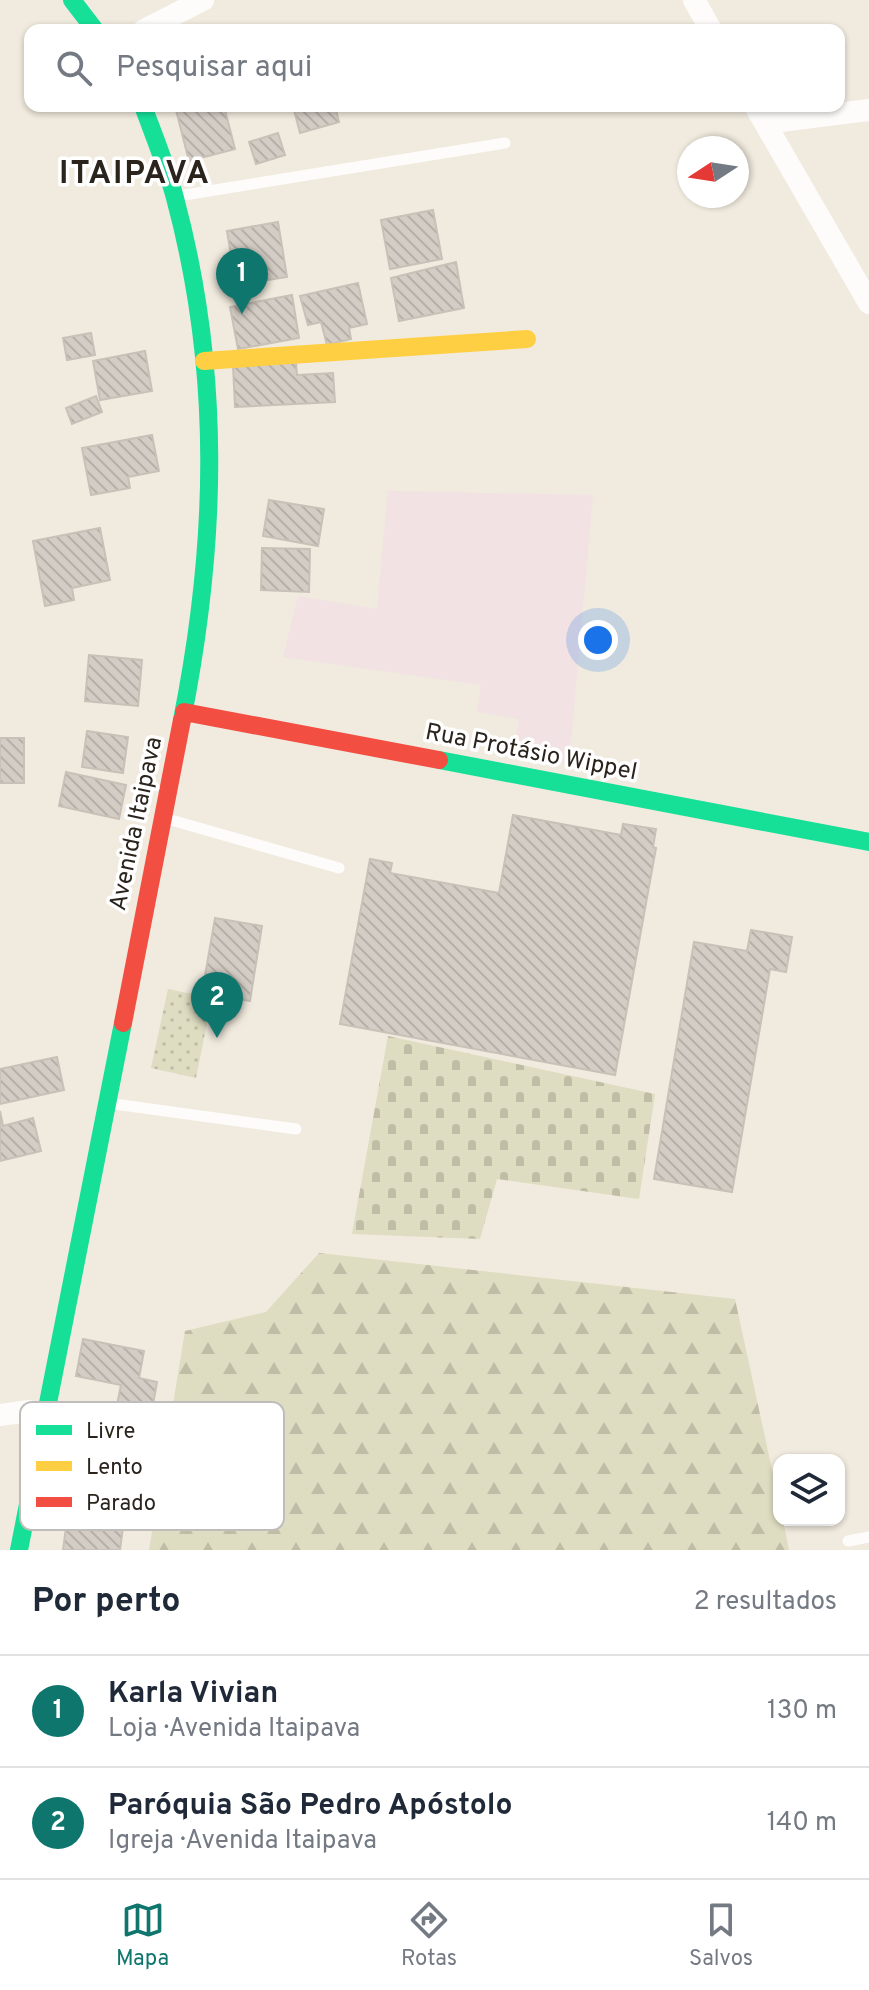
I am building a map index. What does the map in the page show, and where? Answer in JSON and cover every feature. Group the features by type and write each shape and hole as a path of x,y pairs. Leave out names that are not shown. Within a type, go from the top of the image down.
{"street":[{"path":"72,0 90,24"},
{"path":"156,24 203,0"},
{"path":"694,0 708,24"},
{"path":"845,111 869,110"},
{"name":"Avenida Itaipava","path":"48,1402 105,1102 164,818 208,560 212,502 204,361 175,197 145,112"},
{"path":"814,112 760,114 869,303"},
{"path":"204,361 527,339"},
{"name":"Rua Protásio Wippel","path":"184,712 869,842"},
{"path":"0,1415 20,1412"},
{"name":"Avenida Itaipava","path":"19,1550 23,1530"}],"lane":[{"path":"175,197 505,143"},
{"path":"164,818 339,868"},
{"path":"105,1102 296,1129"},
{"path":"848,1541 869,1537"}],"shaded area":[{"path":"388,491 593,495 569,764 513,757 519,719 477,712 481,685 283,657 298,596 377,609"}],"green space":[{"path":"168,989 212,998 196,1078 151,1068"},
{"path":"388,1036 655,1094 639,1199 497,1179 480,1239 352,1234"},
{"path":"319,1253 735,1299 773,1474 773,1526 784,1526 789,1550 149,1550 152,1530 284,1530 284,1402 173,1402 185,1331 266,1312"}],"building":[{"path":"177,112 226,112 235,149 189,161"},
{"path":"295,112 336,112 339,122 300,133"},
{"path":"278,133 285,155 256,164 249,142"},
{"path":"433,210 442,259 390,269 381,220"},
{"path":"278,222 287,277 236,285 227,231"},
{"path":"456,262 464,308 399,321 391,278"},
{"path":"358,283 367,324 349,328 351,339 327,345 321,322 308,325 300,296"},
{"path":"292,295 299,338 238,349 230,307"},
{"path":"91,333 95,355 67,360 63,338"},
{"path":"145,351 152,391 100,400 93,361"},
{"path":"296,362 297,375 333,373 335,402 235,407 233,366"},
{"path":"96,396 102,412 72,424 66,408"},
{"path":"152,435 159,471 128,477 130,488 91,495 82,448"},
{"path":"269,500 324,509 318,546 263,536"},
{"path":"100,528 110,580 72,588 74,600 45,606 33,541"},
{"path":"262,548 310,549 309,592 261,590"},
{"path":"89,655 142,660 138,706 85,701"},
{"path":"87,731 128,737 123,773 82,767"},
{"path":"0,738 24,738 24,783 0,783"},
{"path":"66,772 126,785 119,819 59,806"},
{"path":"513,815 621,835 623,824 656,829 653,847 656,848 615,1075 340,1024 370,859 392,863 390,873 499,893"},
{"path":"215,918 262,926 250,1001 202,993"},
{"path":"751,930 792,937 786,972 770,969 732,1192 654,1179 694,942 747,951"},
{"path":"57,1057 64,1090 0,1104 0,1069"},
{"path":"0,1111 3,1126 33,1118 41,1151 0,1161"},
{"path":"83,1339 144,1351 139,1378 157,1382 153,1402 118,1402 121,1385 76,1376"},
{"path":"66,1530 123,1530 120,1550 63,1550"}],"traffic: fast":[{"path":"72,0 90,24"},
{"path":"145,112 172,186 190,263 201,329 207,394 208,524 194,654 182,720"},
{"path":"439,760 869,842"},
{"path":"48,1402 123,1023"},
{"path":"19,1550 23,1530"}],"traffic: slow":[{"path":"204,361 527,339"}],"traffic: jam":[{"path":"184,712 439,760"},
{"path":"123,1023 182,720"}],"place":[{"name":"Karla Vivian","path":"242,314"},
{"name":"Paróquia São Pedro Apóstolo","path":"217,1038"}],"district":[{"name":"ITAIPAVA","path":"135,175"}]}
